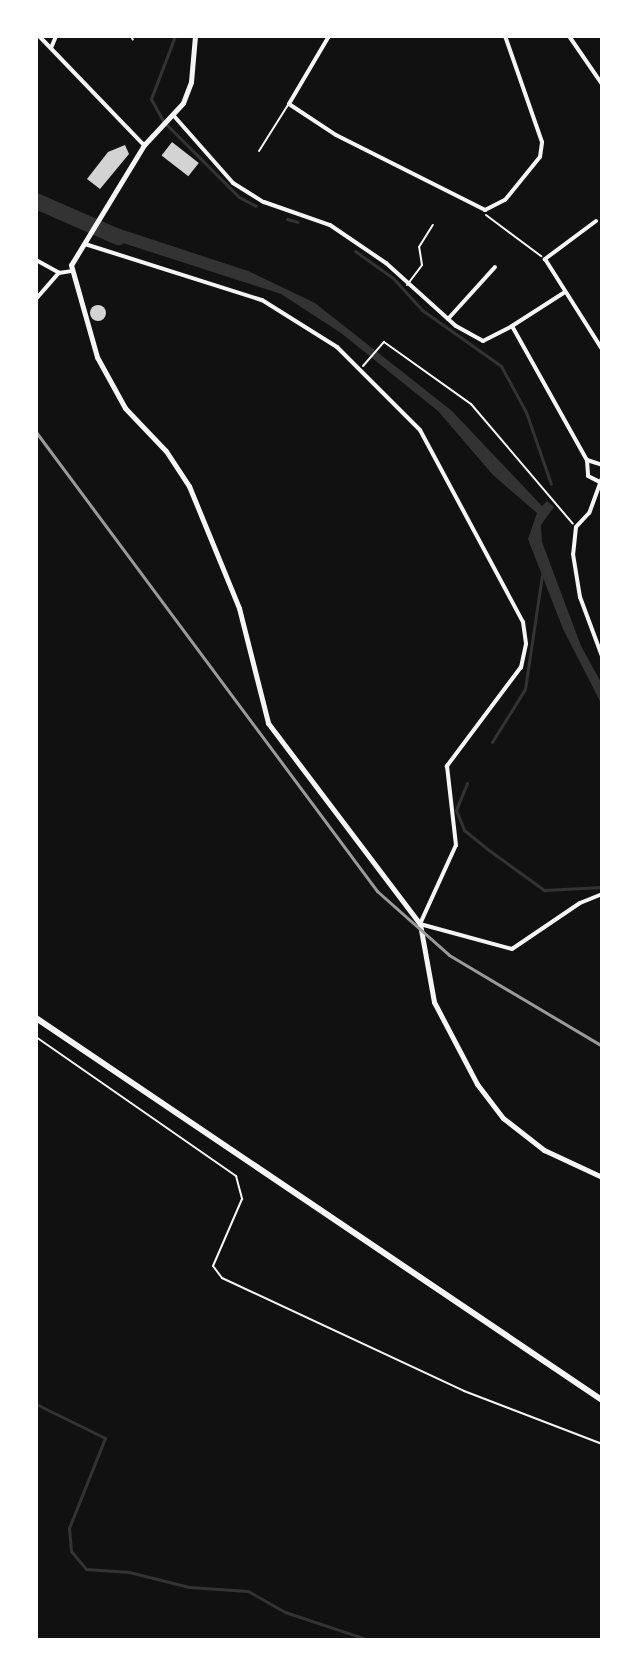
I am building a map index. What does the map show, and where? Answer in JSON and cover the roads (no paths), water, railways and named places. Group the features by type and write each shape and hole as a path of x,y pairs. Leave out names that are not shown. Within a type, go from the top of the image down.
{"main road":[{"path":"36,1018 602,1400"}],"street":[{"path":"39,36 144,145"},
{"path":"51,48 56,36"},
{"path":"195,36 191,82 174,116 144,145 89,232 71,271 104,375 125,408 175,462 200,510 239,608 268,723 420,924 434,1002 490,1103 544,1150 602,1177"},
{"path":"329,36 289,104 336,135 485,210 505,200 540,157 542,142 505,36"},
{"path":"569,36 602,84"},
{"path":"174,116 233,183 264,202 330,225 386,263 448,319 483,341 565,292"},
{"path":"596,221 545,259 602,349"},
{"path":"83,243 262,300 337,347 420,430 523,622 526,644 521,667 447,766 456,845 420,924"},
{"path":"36,260 59,273 71,271"},
{"path":"448,319 495,267"},
{"path":"36,299 59,273"},
{"path":"512,326 587,460 588,476 601,480 589,513 576,527 573,554 580,597 602,656"},
{"path":"587,460 602,465"},
{"path":"420,924 512,949 580,903 602,894"}],"lane":[{"path":"131,36 133,40"},
{"path":"259,151 289,104"},
{"path":"407,285 422,265 419,247 433,225"}],"waterway":[{"path":"175,36 151,99 164,122 239,197 256,206"},
{"path":"36,201 118,237"},
{"path":"287,219 298,222"},
{"path":"355,251 393,278 422,310 501,366 526,412 551,484"},
{"path":"492,742 525,689 543,569"},
{"path":"467,783 456,810 464,830 486,848 544,890 602,887"},
{"path":"36,1404 105,1438 69,1528 71,1551 86,1569 129,1572 189,1587 248,1591 285,1612 369,1640"}],"railway":[{"path":"36,432 377,891 449,955 602,1046"}]}
